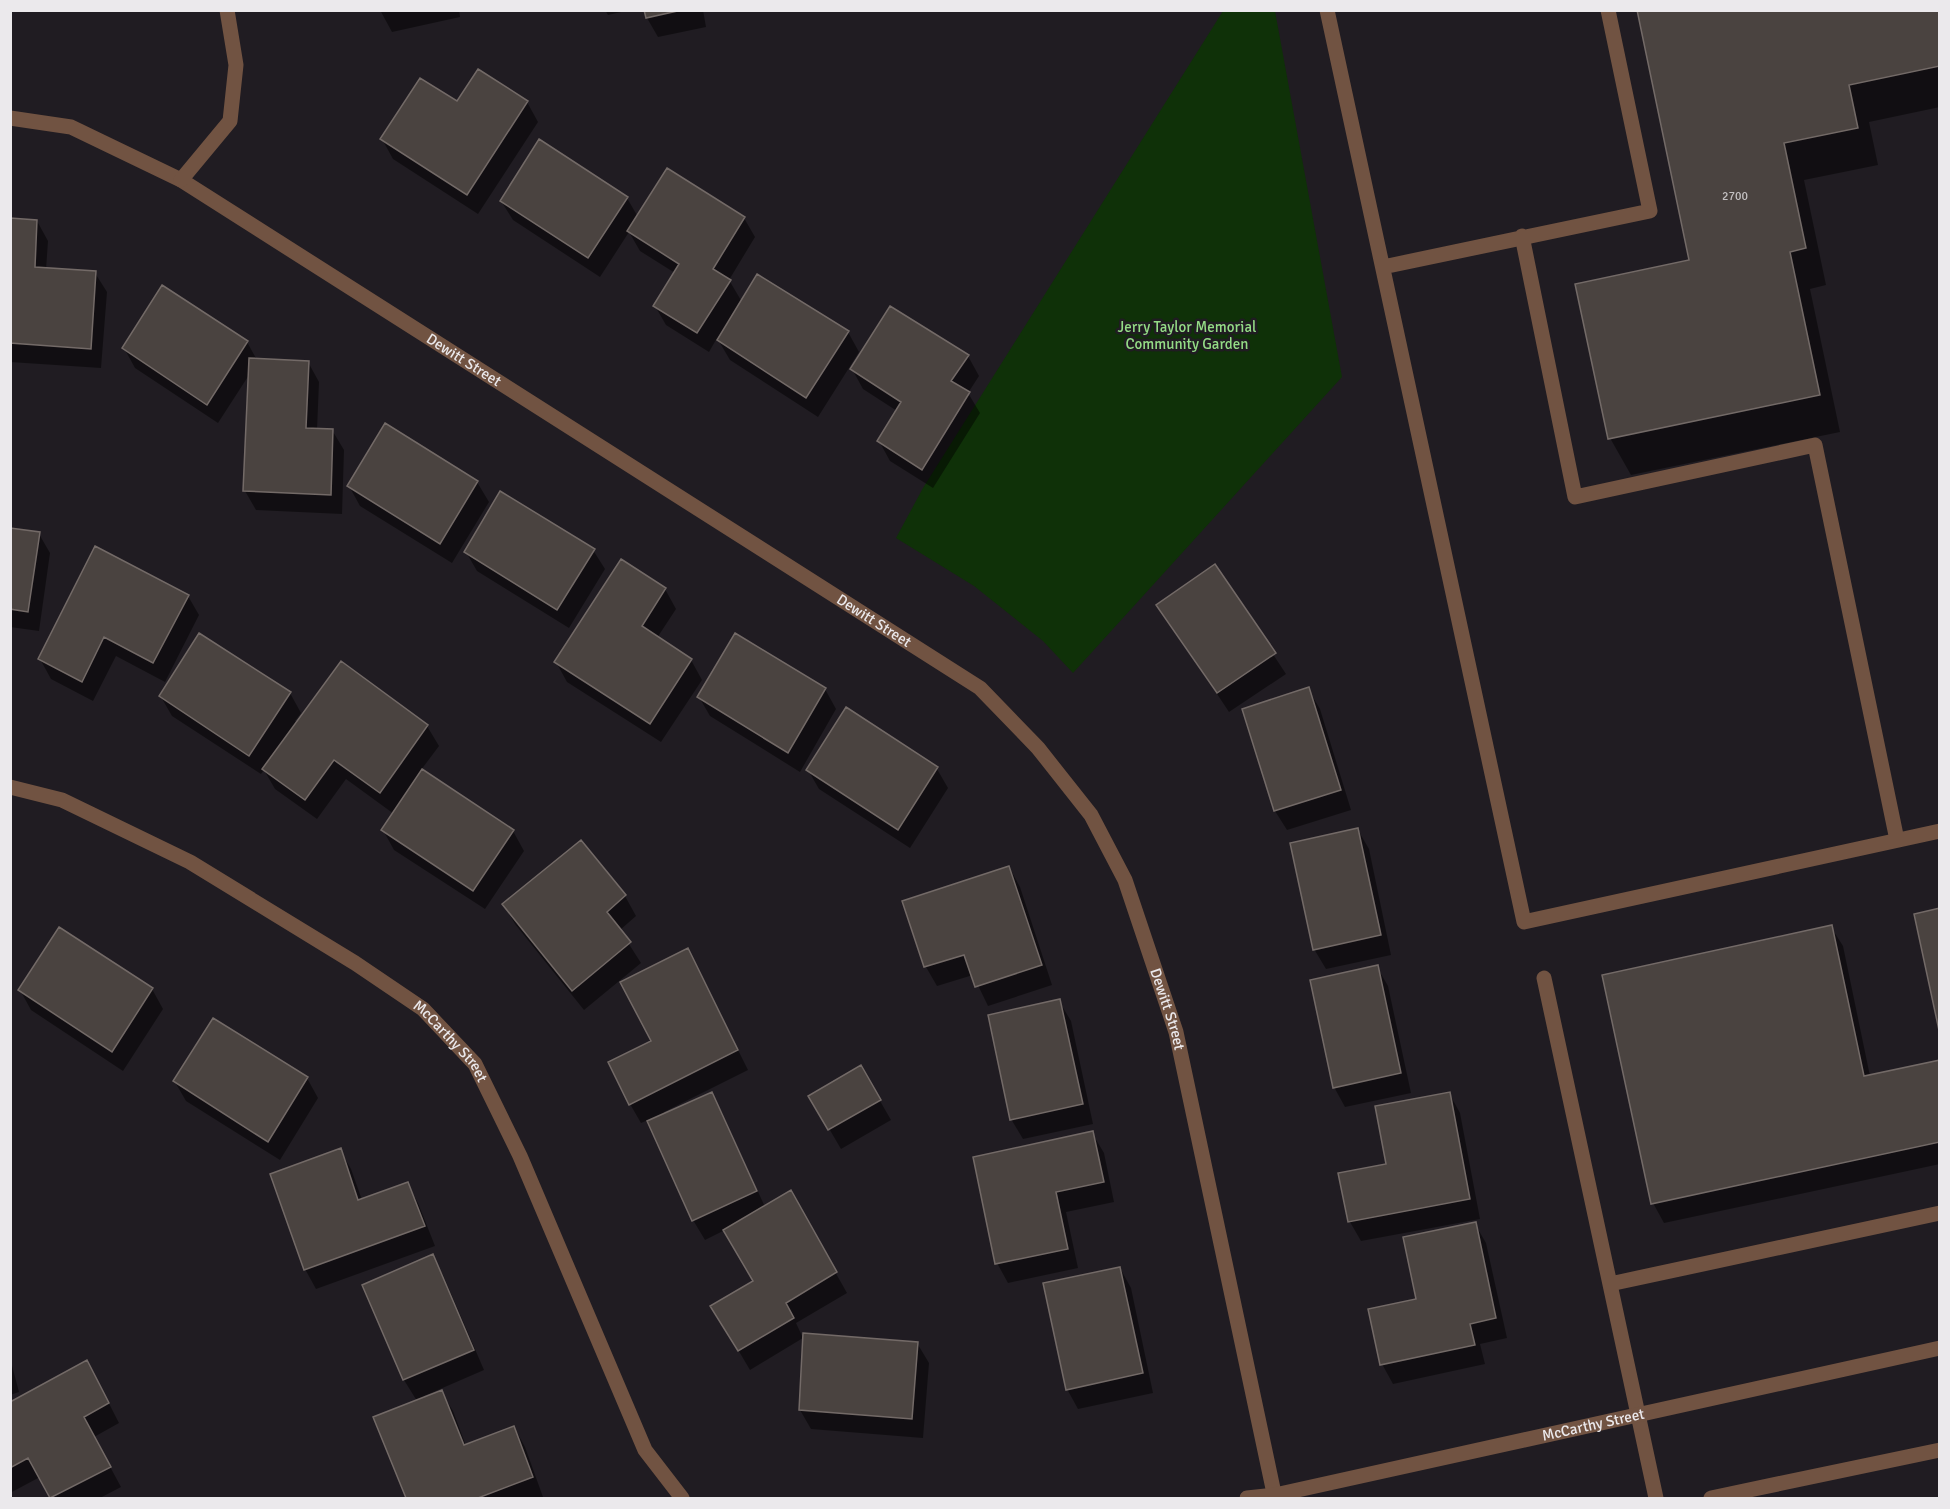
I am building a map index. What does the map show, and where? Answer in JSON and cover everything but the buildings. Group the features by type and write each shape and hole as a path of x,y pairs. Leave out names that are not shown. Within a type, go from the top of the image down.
{"street":[{"path":"181,180 230,121 236,65 227,10"},
{"path":"1328,10 1524,922 1940,831"},
{"path":"1383,267 1522,236 1650,211 1608,10"},
{"name":"Dewitt Street","path":"10,118 71,127 181,180 980,688 1038,748 1091,815 1125,880 1176,1032 1275,1497"},
{"path":"1522,236 1575,496 1815,445 1897,840"},
{"name":"McCarthy Street","path":"10,787 62,800 190,862 355,963 423,1009 475,1064 520,1156 645,1449 682,1498"},
{"path":"1544,978 1656,1498"},
{"path":"1610,1284 1940,1213"},
{"name":"McCarthy Street","path":"1247,1498 1275,1497 1940,1348"},
{"path":"1711,1498 1940,1450"}],"green space":[{"name":"Jerry Taylor Memorial Community Garden","path":"1223,11 1275,11 1342,377 1073,673 1043,641 974,586 896,538 923,488"}]}
